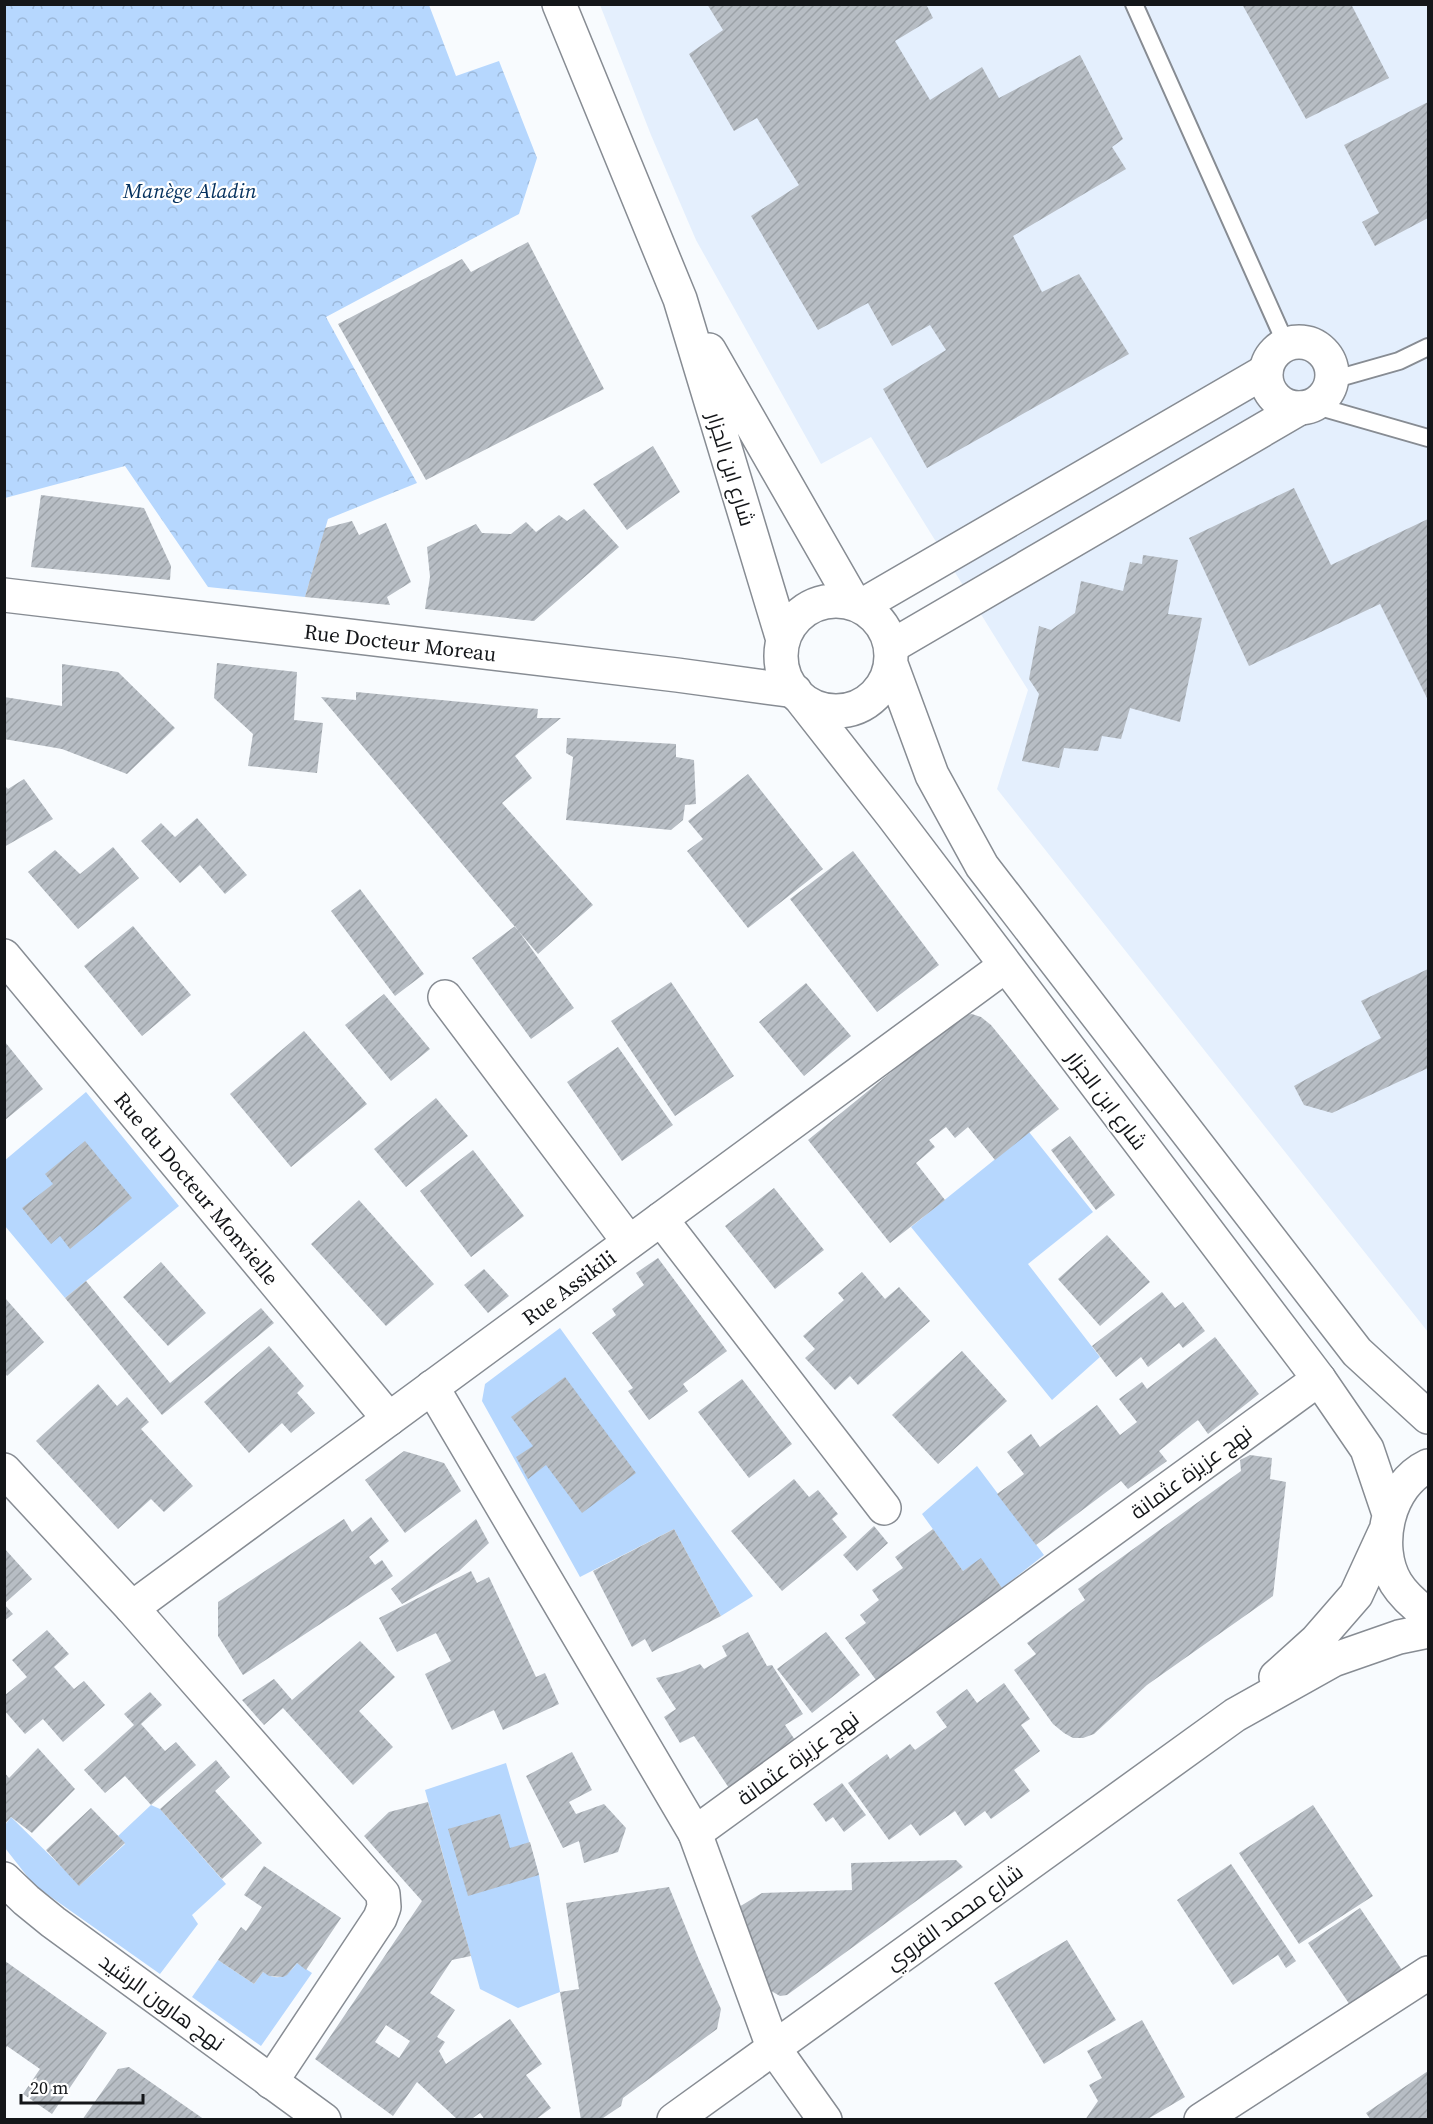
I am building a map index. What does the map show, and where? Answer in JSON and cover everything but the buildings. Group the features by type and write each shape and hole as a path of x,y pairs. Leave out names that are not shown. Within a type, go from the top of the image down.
{"street":[{"name":"شارع ابن الجزار","path":"559,4 680,299 783,640"},
{"name":"شارع ابن الجزار","path":"680,299 857,604"},
{"path":"892,655 1323,397 1332,380 1330,361 1312,344 1298,341 1286,344 1272,354 1266,371 1268,387 1276,398 1287,406 1306,406"},
{"path":"857,604 1266,371"},
{"name":"Rue Docteur Moreau","path":"4,595 677,675 798,695"},
{"path":"829,600 857,604 872,612 888,634 892,655 888,678 880,691 857,708 829,711 798,695 788,683 782,669 783,640 795,618 816,603 829,600"},
{"name":"شارع ابن الجزار","path":"892,655 932,775 982,866 1357,1352 1428,1417"},
{"name":"شارع ابن الجزار","path":"798,695 893,816 1320,1379 1367,1449 1387,1523"},
{"name":"Rue du Docteur Monvielle","path":"4,956 389,1419"},
{"name":"Rue Assikili","path":"132,1608 1005,966"},
{"path":"445,997 629,1242"},
{"path":"661,1219 884,1508"},
{"name":"نهج عزيزة عثمانة","path":"695,1833 1320,1379"},
{"path":"432,1387 695,1833 772,2047 825,2120"},
{"name":"شارع محمد القروي","path":"1235,1715 1316,1641 1356,1595 1402,1488 1428,1466"},
{"path":"4,1470 132,1608 383,1894 384,1907 380,1917 271,2082"},
{"path":"1387,1523 1387,1557 1395,1582 1411,1602 1428,1615"},
{"name":"شارع محمد القروي","path":"674,2120 772,2047 1235,1715 1333,1660 1399,1637 1428,1631"},
{"name":"نهج هارون الرشيد","path":"4,1879 53,1922 324,2120"},
{"path":"1201,2120 1428,1973"}],"lane":[{"path":"1134,4 1286,344"},
{"path":"1332,380 1399,361 1428,347"},
{"path":"1306,406 1428,438"}],"shaded area":[{"path":"600,5 1428,5 1428,1332 997,789 1028,690 871,437 821,464 696,240 651,135"}],"green space":[{"name":"Manège Aladin","path":"5,5 429,5 456,76 499,61 537,158 519,214 326,317 417,483 328,519 305,597 208,587 125,466 5,498"},
{"path":"86,1092 179,1206 65,1298 5,1226 4,1161"},
{"path":"1029,1132 1093,1212 1028,1264 1100,1357 1052,1400 911,1227"},
{"path":"560,1328 753,1596 721,1616 674,1529 580,1577 482,1401 485,1384"},
{"path":"977,1466 1044,1555 1002,1588 981,1559 963,1571 922,1514"},
{"path":"506,1763 539,1875 560,1992 518,2008 480,1989 425,1790"},
{"path":"151,1805 160,1809 226,1884 192,1915 198,1924 160,1974 34,1885 5,1848 5,1825 11,1817 80,1885 125,1844 118,1836"},
{"path":"218,1960 254,1984 263,1972 273,1977 286,1975 297,1963 312,1973 261,2046 192,1997"}]}
